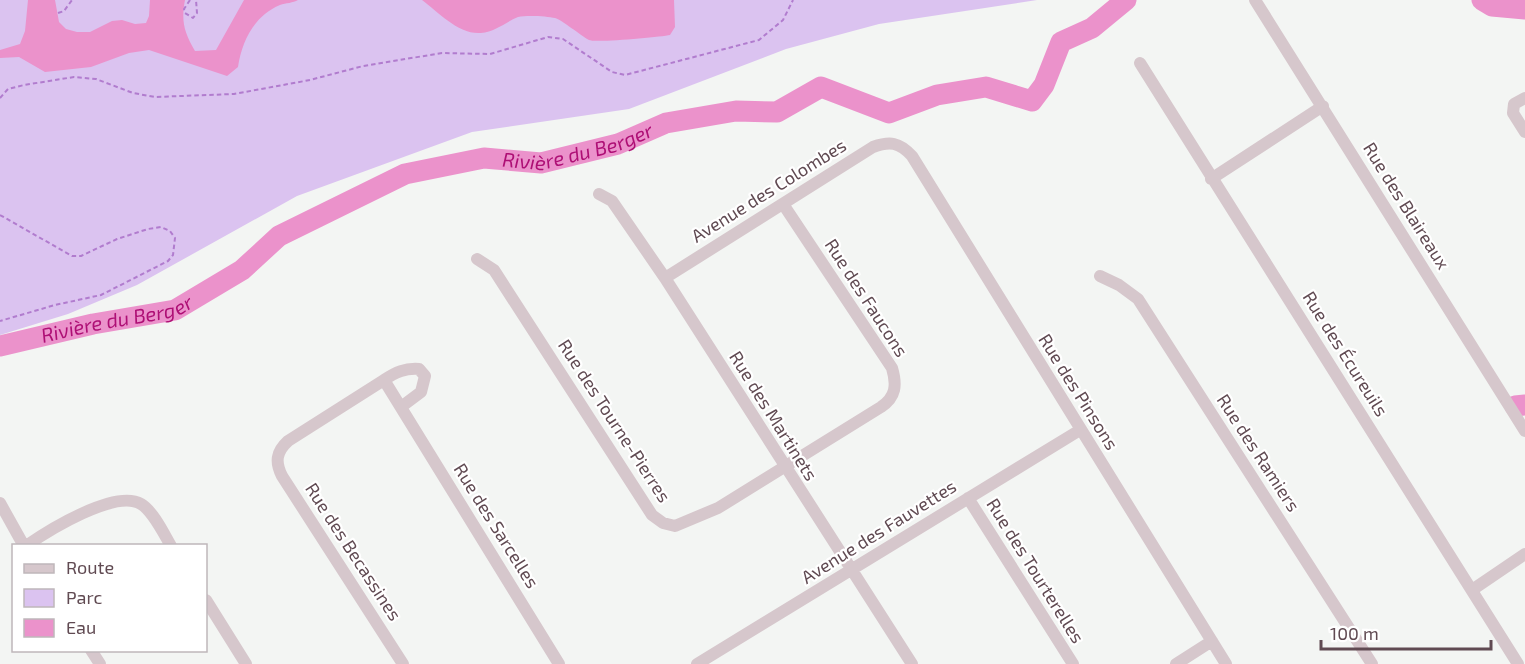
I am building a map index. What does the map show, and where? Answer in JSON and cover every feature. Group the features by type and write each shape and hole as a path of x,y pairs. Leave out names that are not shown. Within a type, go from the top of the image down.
{"street":[{"name":"Rue des Blaireaux","path":"1256,0 1525,431"},
{"name":"Rue des Écureuils","path":"1140,63 1518,664"},
{"path":"1525,98 1514,104 1513,113 1525,132"},
{"path":"1211,179 1323,106"},
{"name":"Avenue des Colombes","path":"665,278 873,147 895,142"},
{"name":"Rue des Pinsons","path":"895,142 912,156 1226,664"},
{"name":"Rue des Martinets","path":"598,194 612,201 665,278 783,466 912,664"},
{"name":"Rue des Faucons","path":"783,204 892,368 896,380 895,393 888,402 783,466"},
{"name":"Rue des Tourne-Pierres","path":"477,259 494,270 652,515 663,523 675,526 718,508 783,466"},
{"name":"Rue des Ramiers","path":"1100,276 1119,285 1138,299 1372,664"},
{"path":"384,380 398,371 410,368 419,369 424,376 421,392 401,407"},
{"name":"Rue des Sarcelles","path":"384,380 559,664"},
{"name":"Rue des Becassines","path":"384,380 288,441 279,449 277,459 282,476 403,664"},
{"name":"Avenue des Fauvettes","path":"697,664 1080,430"},
{"name":"Rue des Tourterelles","path":"968,498 1073,664"},
{"path":"29,544 87,511 132,500 144,506 170,544"},
{"path":"0,503 24,544"},
{"path":"1472,590 1525,554"},
{"path":"207,602 246,664"},
{"path":"1176,664 1212,641"}],"path":[{"path":"58,12 64,11 72,0"},
{"path":"190,0 184,9 185,13 193,18 198,13 196,0"},
{"path":"0,98 8,89 24,84 74,77 96,79 155,97 244,93 400,59 442,53 494,53 548,37 563,39 612,72 625,75 759,40 783,20 793,0"},
{"path":"0,215 72,256 81,256 133,233 161,227 170,231 175,238 176,248 168,261 101,295 46,307 0,321"}],"green space":[{"path":"0,0 1037,0 879,24 786,49 629,109 472,132 297,196 137,285 68,314 0,335"}],"water":[{"path":"28,0 55,0 59,22 66,29 90,32 112,21 146,23 150,0 185,0 184,26 195,51 216,50 244,0 298,0 280,5 256,23 246,39 238,67 227,76 149,50 129,53 91,67 45,72 19,57 0,58 0,50 20,44 25,31"},
{"path":"422,0 674,0 675,27 670,35 594,41 555,18 526,16 518,17 491,31 473,33 449,22"}],"waterway":[{"name":"Rivière du Berger","path":"0,346 93,324 175,310 242,270 279,236 405,174 484,158 541,163 618,144 666,123 736,111 777,112 821,87 889,113 937,95 986,87 1032,101 1044,85 1061,42 1092,28 1126,0"},
{"name":"Rivière du Berger","path":"1482,0 1492,6 1525,9"},
{"path":"1515,406 1525,405"}]}
